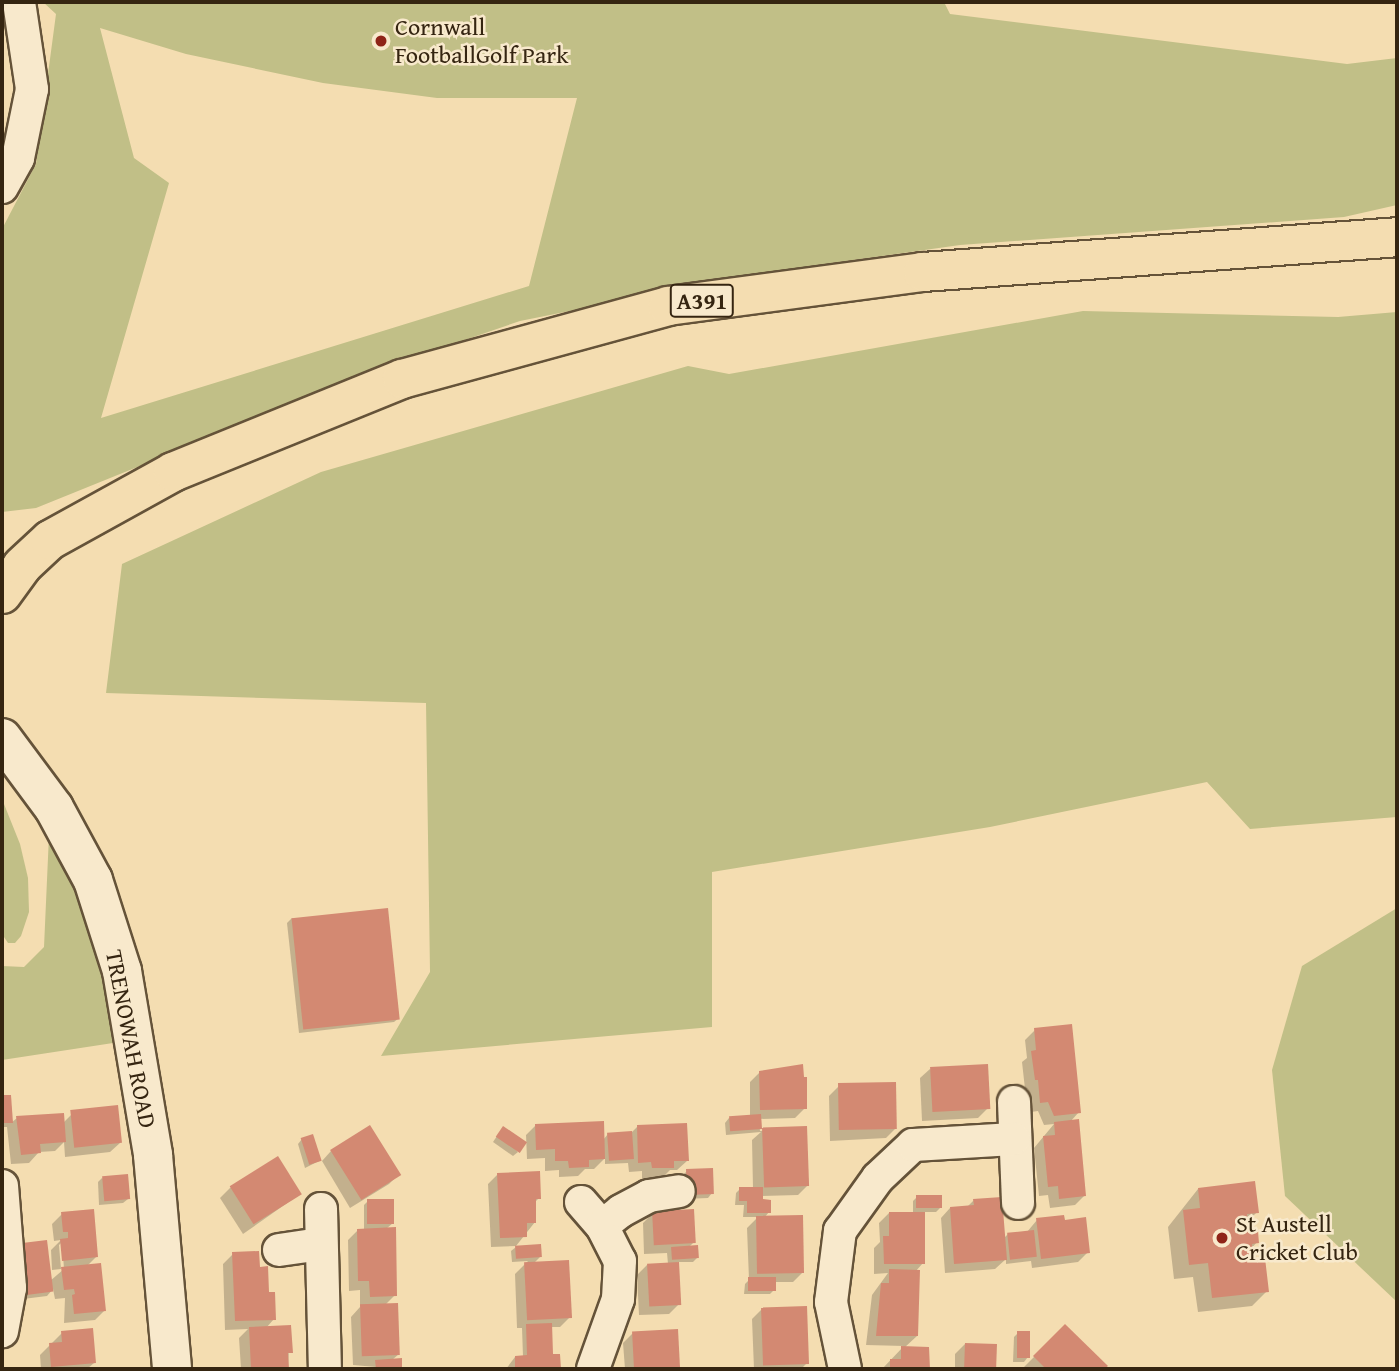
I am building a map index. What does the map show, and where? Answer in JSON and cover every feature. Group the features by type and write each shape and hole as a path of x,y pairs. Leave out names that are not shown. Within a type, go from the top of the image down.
{"highway":[{"name":"A391","path":"2,594 22,566 50,540 173,472 402,379 668,306 923,272 1397,237"},
{"name":"A391","path":"2,548 50,540"}],"street":[{"path":"2,187 18,158 33,89 19,2"},
{"name":"TRENOWAH ROAD","path":"2,738 54,808 93,880 122,971 153,1155 172,1369"},
{"path":"1014,1102 1018,1203"},
{"path":"845,1369 831,1302 840,1231 878,1178 913,1145 1014,1139"},
{"path":"2,1186 10,1288 2,1331"},
{"path":"602,1226 649,1196 679,1191"},
{"path":"581,1202 602,1226 620,1261 618,1299 593,1369"},
{"path":"321,1209 325,1369"},
{"path":"279,1250 320,1244"}],"shaded area":[{"path":"43,2 944,2 950,14 1347,64 1397,58 1397,205 1344,217 960,245 754,274 520,321 377,370 36,508 2,512 2,229 36,164 56,14","holes":["100,28 186,54 323,83 437,98 577,98 529,286 101,418 169,183 134,158"]},
{"path":"1083,311 1338,317 1397,312 1397,817 1250,829 1207,782 990,827 712,872 712,1027 381,1056 430,972 426,703 106,693 122,564 321,472 688,366 729,374"},
{"path":"2,799 20,844 28,878 29,912 21,936 15,943 8,943 2,934"},
{"path":"49,835 75,872 101,960 113,1043 2,1060 2,966 24,967 44,947"},
{"path":"1397,908 1397,1302 1285,1196 1272,1070 1302,966"}],"building":[{"path":"388,908 400,1019 303,1030 292,918"},
{"path":"1072,1024 1081,1113 1054,1116 1048,1102 1040,1103 1031,1051 1036,1050 1034,1028"},
{"path":"803,1064 804,1077 807,1077 807,1109 760,1110 759,1071"},
{"path":"988,1064 990,1109 932,1112 930,1067"},
{"path":"896,1082 897,1129 839,1130 838,1083"},
{"path":"2,1095 11,1095 13,1123 2,1123"},
{"path":"118,1105 122,1143 74,1148 70,1110"},
{"path":"64,1113 66,1142 40,1144 41,1153 21,1155 16,1116"},
{"path":"761,1114 762,1129 730,1131 729,1116"},
{"path":"1079,1119 1086,1196 1059,1199 1058,1186 1048,1187 1043,1136 1055,1135 1054,1122"},
{"path":"604,1121 605,1159 589,1160 589,1167 569,1168 568,1161 555,1161 555,1149 536,1150 535,1124"},
{"path":"687,1123 689,1161 674,1161 674,1168 652,1168 651,1162 638,1163 637,1125"},
{"path":"370,1125 401,1175 361,1200 330,1150"},
{"path":"503,1126 527,1142 520,1153 496,1137"},
{"path":"807,1126 809,1186 764,1188 762,1128"},
{"path":"632,1131 634,1159 609,1161 607,1133"},
{"path":"313,1134 322,1161 309,1165 301,1138"},
{"path":"278,1156 302,1194 254,1224 230,1186"},
{"path":"713,1168 714,1194 687,1195 686,1169"},
{"path":"540,1171 541,1199 536,1199 536,1223 527,1223 527,1237 500,1238 497,1173"},
{"path":"128,1174 130,1199 104,1201 102,1176"},
{"name":"St Austell Cricket Club","path":"1255,1181 1259,1213 1247,1214 1248,1233 1258,1232 1259,1243 1252,1244 1254,1260 1265,1258 1269,1292 1212,1298 1208,1263 1189,1265 1183,1210 1200,1208 1198,1188"},
{"path":"739,1187 763,1187 763,1199 771,1200 771,1213 747,1213 747,1201 739,1201"},
{"path":"916,1195 942,1195 942,1208 916,1208"},
{"path":"1002,1197 1007,1260 954,1264 950,1207 974,1205 973,1199"},
{"path":"367,1199 394,1199 394,1224 367,1224"},
{"path":"94,1209 98,1257 62,1261 60,1239 68,1238 68,1232 63,1232 61,1212"},
{"path":"694,1209 696,1243 654,1245 652,1211"},
{"path":"889,1212 925,1212 925,1264 884,1264 883,1236 889,1236"},
{"path":"803,1215 804,1273 757,1274 756,1216"},
{"path":"1064,1215 1065,1220 1086,1217 1090,1253 1041,1259 1036,1218"},
{"path":"396,1227 397,1296 370,1297 369,1281 358,1281 357,1229"},
{"path":"1034,1230 1037,1257 1010,1260 1007,1233"},
{"path":"47,1240 53,1292 27,1295 20,1243"},
{"path":"541,1244 542,1257 516,1259 515,1246"},
{"path":"698,1245 699,1258 672,1260 671,1247"},
{"path":"259,1251 260,1267 268,1266 269,1292 275,1292 276,1320 235,1321 232,1252"},
{"path":"569,1260 572,1318 527,1320 524,1262"},
{"path":"679,1262 681,1305 649,1307 647,1264"},
{"path":"101,1263 106,1311 74,1314 74,1289 64,1290 61,1267"},
{"path":"889,1269 920,1270 918,1336 876,1336 881,1283 889,1283"},
{"path":"748,1277 776,1277 776,1291 748,1291"},
{"path":"398,1303 400,1355 362,1356 360,1304"},
{"path":"807,1306 809,1364 763,1366 761,1308"},
{"path":"552,1323 553,1354 560,1354 561,1369 515,1369 515,1356 527,1355 526,1324"},
{"path":"1065,1324 1108,1366 1104,1369 1046,1369 1033,1356"},
{"path":"291,1325 293,1353 288,1353 289,1369 251,1369 249,1327"},
{"path":"93,1328 96,1363 51,1367 49,1343 62,1342 61,1331"},
{"path":"678,1329 680,1369 634,1369 632,1331"},
{"path":"1017,1331 1030,1331 1030,1358 1017,1358"},
{"path":"965,1343 997,1344 996,1369 964,1369"},
{"path":"901,1346 929,1347 930,1369 890,1369 890,1359 901,1359"},
{"path":"402,1358 402,1369 376,1369 375,1360"}],"place":[{"name":"Cornwall FootballGolf Park","path":"381,41"},
{"name":"St Austell Cricket Club","path":"1222,1238"}]}
